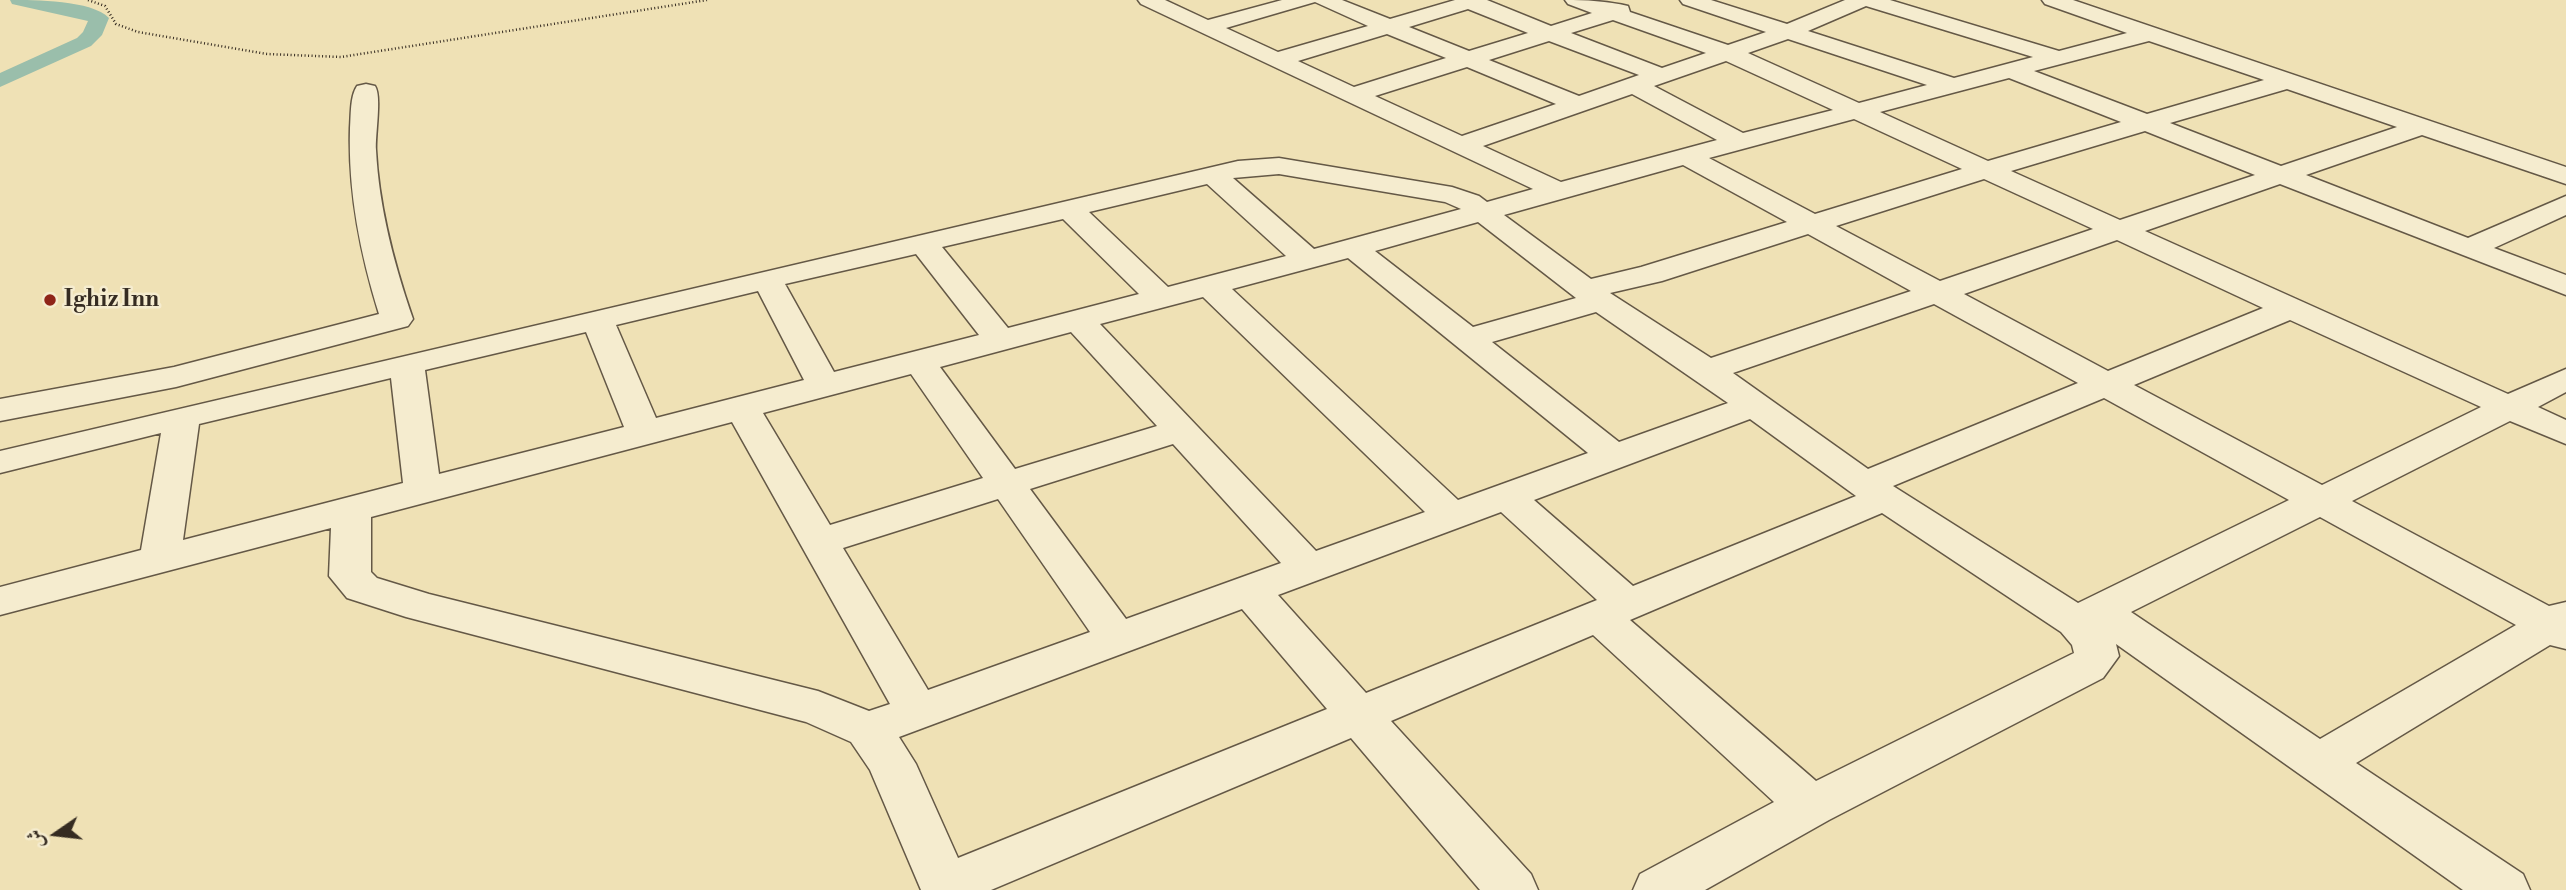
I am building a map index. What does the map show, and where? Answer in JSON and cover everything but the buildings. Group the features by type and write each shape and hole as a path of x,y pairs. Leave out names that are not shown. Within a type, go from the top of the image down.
{"street":[{"path":"1206,27 1306,0"},
{"path":"1324,0 1580,105"},
{"path":"1575,0 1726,52 2566,433"},
{"path":"1690,0 1951,85"},
{"path":"1461,145 1787,32 1863,0"},
{"path":"1868,0 2056,57"},
{"path":"2052,0 2566,176"},
{"path":"1154,1 1559,191"},
{"path":"1276,60 1472,1 1660,75"},
{"path":"1353,95 1644,3"},
{"path":"0,601 1161,299 2148,34"},
{"path":"2010,70 2566,286"},
{"path":"1467,339 1651,274 1986,170 2287,81"},
{"path":"1634,85 1741,142"},
{"path":"0,410 176,377 397,319 380,272 368,206 362,116 366,91"},
{"path":"1707,372 2421,127"},
{"path":"1686,156 2321,501 2560,625"},
{"path":"0,462 1238,169 1279,166 1452,195 1469,202 1593,296 1875,490 2087,617 2319,762 2504,890"},
{"path":"1213,175 1308,260"},
{"path":"2469,248 2566,204"},
{"path":"1068,208 1161,299"},
{"path":"922,242 1000,340"},
{"path":"1353,248 1614,456"},
{"path":"767,279 825,387"},
{"path":"1209,285 1451,516"},
{"path":"351,511 350,576 362,588 434,610 818,708 868,730 892,764 946,888 1613,610 2107,385 2290,308"},
{"path":"597,319 645,434"},
{"path":"1077,320 1309,568"},
{"path":"919,362 1117,638"},
{"path":"407,365 423,493"},
{"path":"2087,617 2566,379"},
{"path":"868,730 1752,406"},
{"path":"742,408 917,711"},
{"path":"160,559 182,417"},
{"path":"818,542 1007,486 1181,430"},
{"path":"1506,496 1613,610 1811,806"},
{"path":"1249,590 1512,890"},
{"path":"1659,890 1811,806 2087,667 2097,656 2087,617"},
{"path":"2319,762 2560,625"}],"path":[{"path":"88,0 105,6 116,24 138,32 267,54 341,57 707,0"}],"waterway":[{"path":"0,81 84,42 92,35 99,18 81,11 19,0"}],"place":[{"name":"Ighiz Inn","path":"50,300"}]}
